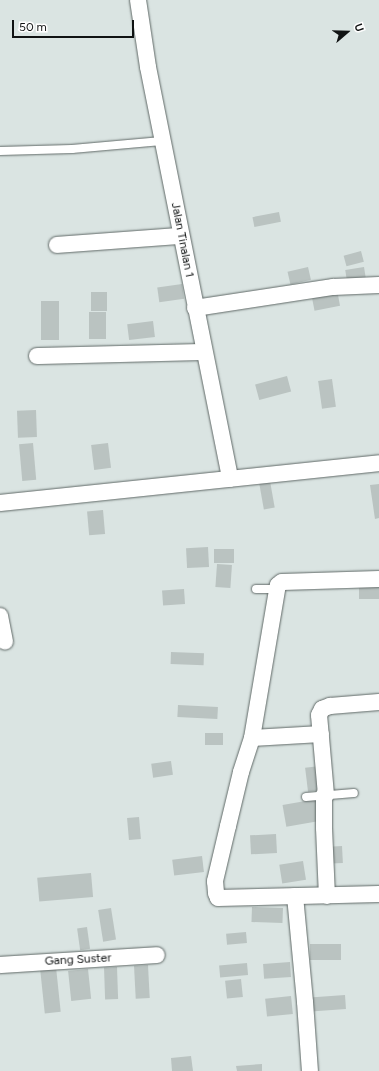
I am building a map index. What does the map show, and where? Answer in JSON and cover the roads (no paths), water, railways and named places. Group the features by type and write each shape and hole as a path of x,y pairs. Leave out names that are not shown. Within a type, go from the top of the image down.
{"street":[{"name":"Jalan Tinalan 1","path":"138,0 142,33 162,141 230,479"},
{"path":"57,245 181,236"},
{"path":"195,308 333,287 379,285"},
{"path":"37,356 204,352"},
{"path":"0,503 379,463"},
{"path":"379,579 282,582 276,589 252,738 241,772 215,881 218,898 379,894"},
{"path":"0,616 5,642"},
{"path":"327,896 324,828 325,795 319,715 322,709 330,706 379,702"},
{"path":"252,738 321,734"},
{"path":"295,896 306,1002 310,1071"},
{"name":"Gang Suster","path":"0,965 157,955"}],"lane":[{"path":"0,151 72,149 162,141"},
{"path":"256,589 276,589"},
{"path":"306,797 354,792"}]}
